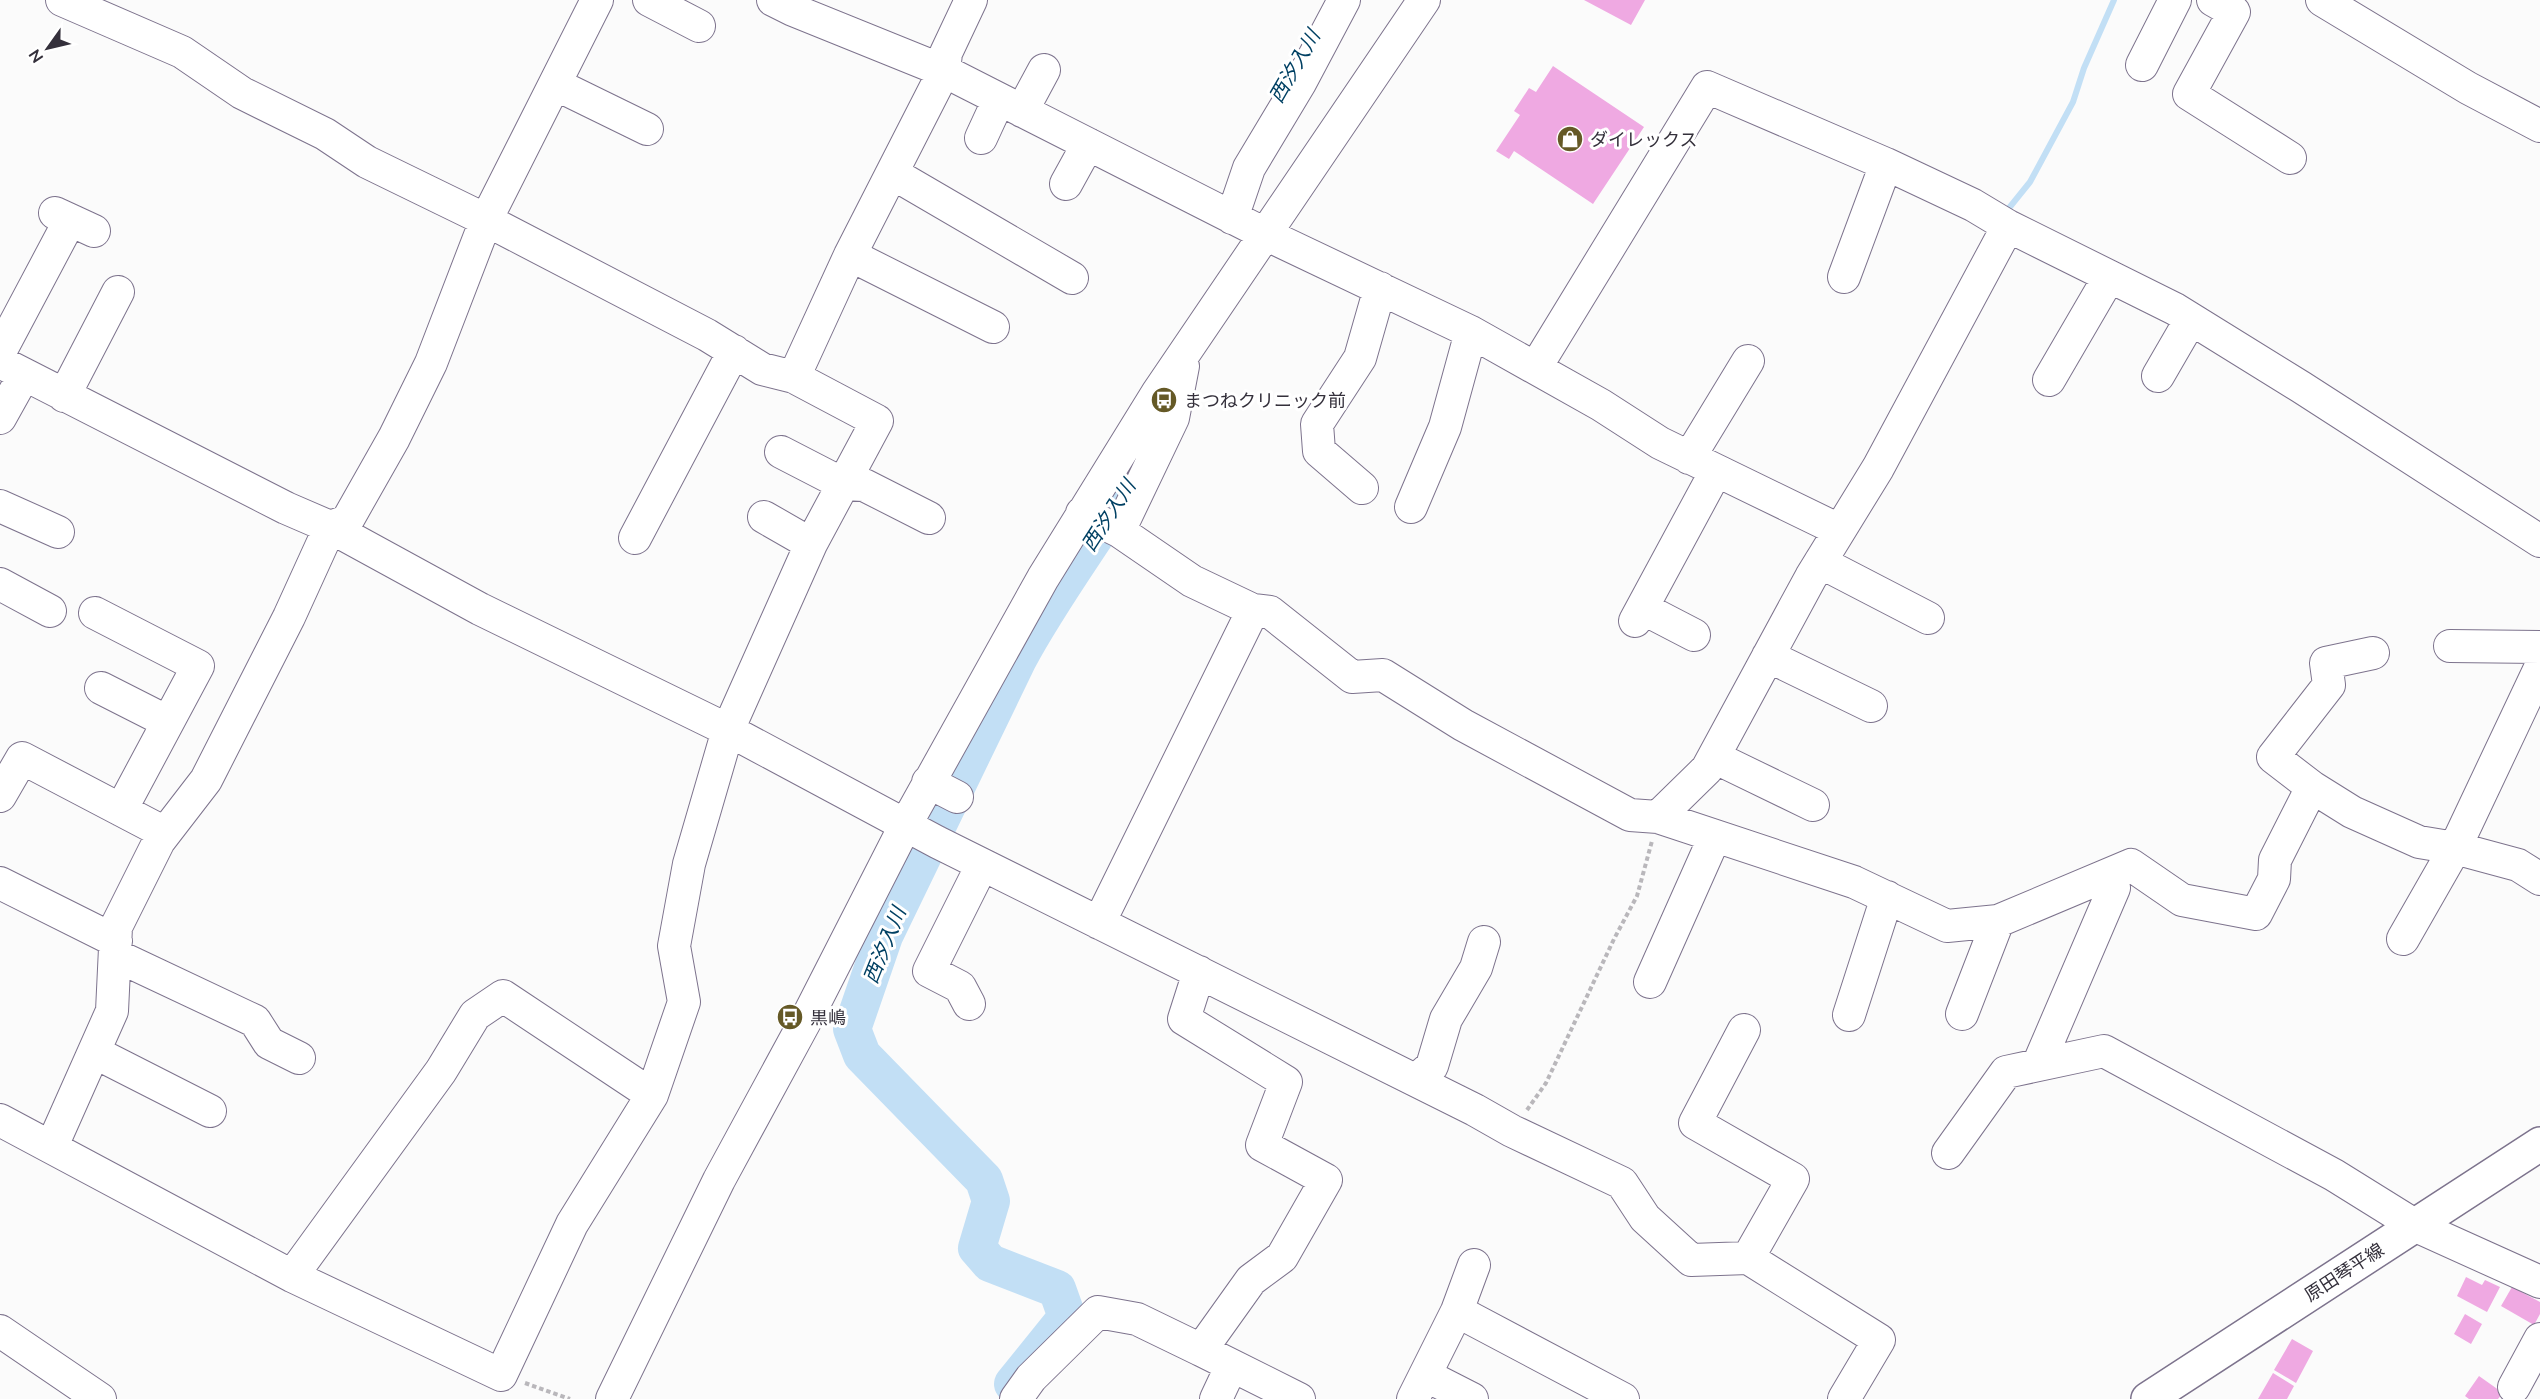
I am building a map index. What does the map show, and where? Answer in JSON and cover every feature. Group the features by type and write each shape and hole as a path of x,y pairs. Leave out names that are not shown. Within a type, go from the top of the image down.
{"main road":[{"name":"原田琴平線","path":"2148,1399 2540,1144"}],"street":[{"path":"0,1120 292,1276 501,1375 572,1224 652,1095 684,1002 674,946 689,864 728,730 811,544 877,421 794,377 762,369 707,334 486,220 367,162 325,134 242,93 182,52 62,0"},
{"path":"51,1146 112,1011 116,927 159,841 206,780 289,616 330,527 347,521 394,438 431,363 486,220 597,0"},
{"path":"649,0 699,26"},
{"path":"773,0 944,71 1232,218 1471,332 1601,405 1660,443 1839,530"},
{"path":"794,377 850,255 944,71 946,53 971,0"},
{"path":"1232,218 1249,168 1300,83 1344,0"},
{"path":"1101,523 1185,350 1424,0"},
{"path":"2142,65 2175,0"},
{"path":"2213,0 2234,12 2189,94 2290,158"},
{"path":"2322,0 2468,88 2540,126"},
{"path":"981,138 1044,70"},
{"path":"555,84 646,129"},
{"path":"1536,367 1707,87 1886,164 1973,205 2191,319 2311,393 2540,541"},
{"path":"1066,184 1088,144"},
{"path":"1844,277 1886,164"},
{"path":"892,173 1072,278"},
{"path":"0,352 73,221"},
{"path":"1658,817 1707,769 1820,562 1878,468 2008,225"},
{"path":"850,255 993,327"},
{"path":"2049,380 2109,277"},
{"path":"1362,488 1319,451 1317,424 1360,358 1380,288"},
{"path":"64,396 118,292"},
{"path":"2158,376 2191,319"},
{"path":"1411,507 1445,427 1471,332"},
{"path":"612,1399 719,1180 808,1016 922,834 1018,646 1173,418 1185,350"},
{"path":"635,538 678,480 734,351"},
{"path":"1694,635 1639,615 1748,361"},
{"path":"0,418 12,368 286,508 330,527 480,609 728,730 982,865 1416,1080 1512,1131 1622,1183 1645,1218 1691,1260 1748,1258 1879,1340 1844,1399"},
{"path":"782,452 843,484 864,485 929,518"},
{"path":"0,506 58,532"},
{"path":"764,517 811,544"},
{"path":"1101,523 1192,581 1253,610 1270,612 1352,677 1383,675 1463,725 1630,815 1658,817 1854,882 1947,926 1998,921 2131,865 2182,900 2256,914 2274,879 2275,860 2312,787"},
{"path":"1820,562 1928,618"},
{"path":"0,584 50,611"},
{"path":"1099,923 1253,610"},
{"path":"95,613 198,666 121,810"},
{"path":"2450,646 2540,647"},
{"path":"2373,653 2326,663 2329,685 2273,757 2312,787 2352,812 2419,842 2455,848 2518,865 2540,879"},
{"path":"1768,656 1871,706"},
{"path":"2403,939 2455,848 2540,668"},
{"path":"101,688 168,722"},
{"path":"1714,757 1813,805"},
{"path":"0,796 22,758 165,833"},
{"path":"1651,982 1715,836"},
{"path":"969,1004 960,987 929,971 982,865"},
{"path":"2038,1065 2114,888 2108,875"},
{"path":"0,883 115,948 255,1022 269,1043 299,1058"},
{"path":"1849,1015 1887,897"},
{"path":"1962,1014 1998,921"},
{"path":"1416,1080 1432,1066 1446,1018 1476,968 1484,942"},
{"path":"1199,972 1184,1019 1286,1082 1262,1145 1326,1180 1282,1257 1251,1280 1201,1350"},
{"path":"292,1276 441,1071 475,1015 503,996 652,1095"},
{"path":"1744,1030 1695,1123 1793,1179 1748,1258"},
{"path":"1948,1153 2006,1072 2104,1051 2334,1175 2416,1226 2540,1282"},
{"path":"94,1052 210,1111"},
{"path":"1472,1399 1419,1387 1457,1311 1474,1265"},
{"path":"1016,1399 1031,1378 1098,1311 1137,1319 1299,1399"},
{"path":"1457,1311 1623,1399"},
{"path":"0,1331 100,1399"},
{"path":"2514,1387 2540,1339"},
{"path":"1215,1399 1231,1367"}],"path":[{"path":"1512,1131 1546,1083 1614,939 1637,896 1658,817"},
{"path":"501,1375 570,1399"}],"building":[{"path":"1584,0 1645,0 1631,25"},
{"name":"ダイレックス","path":"1553,66 1644,127 1593,204 1514,151 1509,159 1496,151 1520,115 1514,111 1529,88 1536,92"},
{"path":"2466,1277 2482,1285 2485,1280 2500,1287 2487,1312 2457,1296"},
{"path":"2512,1287 2540,1302 2540,1314 2534,1325 2501,1306"},
{"path":"2465,1314 2482,1324 2471,1344 2454,1334"},
{"path":"2292,1339 2313,1351 2296,1383 2274,1370"},
{"path":"2273,1373 2294,1386 2287,1399 2258,1399"},
{"path":"2479,1376 2503,1393 2498,1399 2469,1399 2465,1396"}],"waterway":[{"path":"2005,213 2030,182 2073,102 2084,68 2114,0"},
{"name":"西汐入川","path":"1013,1384 1067,1317 1057,1289 990,1263 977,1248 991,1201 984,1180 862,1055 852,1029 884,936 1018,659 1123,493"}],"place":[{"name":"ダイレックス","path":"1570,139"},
{"name":"まつねクリニック前","path":"1164,400"},
{"name":"黒嶋","path":"790,1017"}]}
